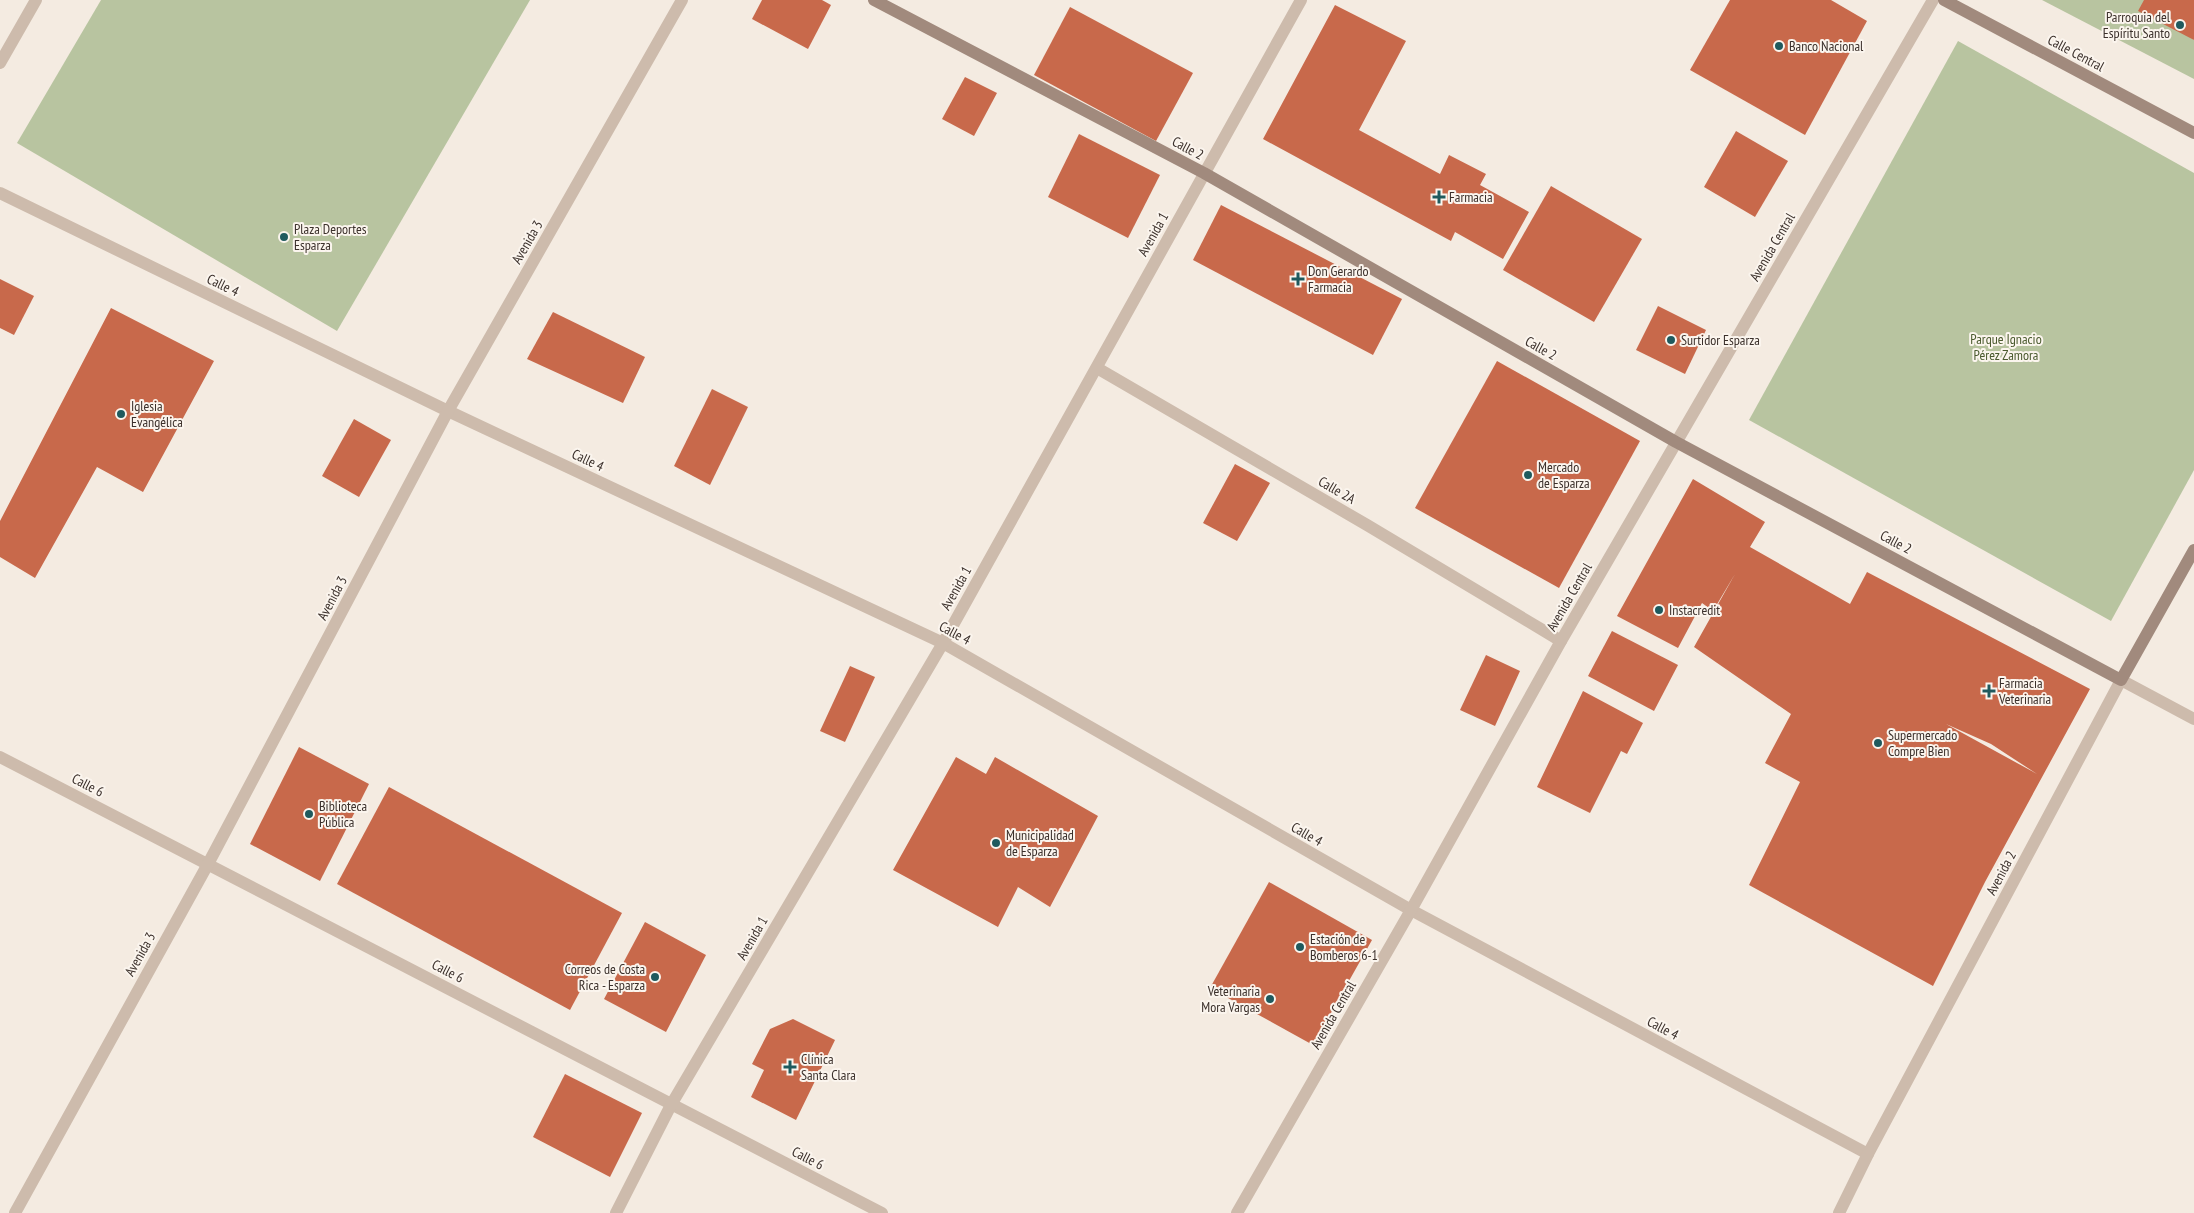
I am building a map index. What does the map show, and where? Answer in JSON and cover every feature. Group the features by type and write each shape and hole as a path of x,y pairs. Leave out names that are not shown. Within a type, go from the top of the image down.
{"street":[{"path":"0,63 36,0"},
{"name":"Avenida 3","path":"14,1213 208,864 448,411 682,0"},
{"name":"Calle 2","path":"874,0 1204,173 1676,442 2194,719"},
{"name":"Avenida 1","path":"616,1213 671,1105 943,643 1301,0"},
{"name":"Avenida Central","path":"1237,1213 1676,442 1933,0"},
{"name":"Calle Central","path":"1944,0 2194,133"},
{"name":"Calle 4","path":"0,194 448,411 943,643 1411,910 1868,1154"},
{"name":"Calle 2A","path":"1096,368 1367,524 1562,641"},
{"name":"Avenida 2","path":"1839,1213 1868,1154 2121,680 2194,550"},
{"name":"Calle 6","path":"0,757 882,1213"}],"green space":[{"name":"Plaza Deportes Esparza","path":"101,0 530,0 337,331 17,143"},
{"path":"2042,0 2144,0 2194,40 2194,79"},
{"name":"Parque Ignacio Pérez Zamora","path":"1958,41 2194,173 2194,470 2111,621 1749,420"}],"building":[{"path":"762,0 822,0 831,5 808,49 752,19"},
{"name":"Banco Nacional","path":"1730,0 1831,0 1867,21 1805,135 1690,70"},
{"name":"Parroquia del Espíritu Santo","path":"2144,0 2194,0 2194,40 2138,11"},
{"path":"1335,5 1406,41 1359,130 1440,174 1449,155 1486,174 1480,185 1529,212 1503,259 1455,232 1451,241 1263,139"},
{"path":"1070,7 1193,73 1156,141 1034,75"},
{"path":"965,77 997,93 974,136 942,119"},
{"path":"1736,131 1788,161 1755,217 1704,187"},
{"path":"1079,134 1160,175 1128,238 1048,197"},
{"path":"1551,186 1642,239 1594,322 1503,270"},
{"path":"1221,205 1402,299 1373,355 1193,260"},
{"path":"0,279 34,296 14,335 0,328"},
{"name":"Surtidor Esparza","path":"1658,306 1706,330 1685,374 1636,350"},
{"name":"Iglesia Evangélica","path":"111,308 214,361 143,492 97,467 35,578 0,557 0,521"},
{"path":"553,312 645,357 623,403 527,359"},
{"name":"Mercado de Esparza","path":"1497,361 1640,441 1559,588 1415,508"},
{"path":"712,389 748,407 710,485 674,466"},
{"path":"354,419 391,440 359,497 322,476"},
{"path":"1235,464 1270,483 1237,541 1203,523"},
{"path":"1693,479 1765,522 1750,547 1850,604 1867,572 2090,689 1985,882 1933,986 1749,885 1800,782 1765,763 1791,714 1694,647 1735,574 1713,611 1702,603 1678,648 1617,616","holes":["1946,724 1991,744 2037,774"]},
{"path":"1612,631 1678,665 1654,711 1588,676"},
{"path":"1486,655 1520,671 1495,726 1460,710"},
{"path":"850,666 875,677 845,742 820,731"},
{"path":"1583,691 1643,723 1627,754 1621,751 1590,813 1537,787"},
{"name":"Biblioteca Pública","path":"299,747 369,784 320,881 250,844"},
{"name":"Municipalidad de Esparza","path":"956,757 986,774 995,757 1098,816 1050,907 1018,887 998,927 893,870"},
{"path":"389,787 622,913 570,1010 337,884"},
{"name":"Estación de Bomberos 6-1","path":"1269,882 1372,940 1313,1045 1210,988"},
{"name":"Correos de Costa Rica - Esparza","path":"645,922 706,955 666,1032 604,999"},
{"name":"Clínica Santa Clara","path":"793,1019 835,1040 796,1120 751,1097 764,1070 752,1064 770,1029"},
{"path":"565,1074 642,1113 610,1177 533,1137"}],"place":[{"name":"Parroquia del Espíritu Santo","path":"2180,25"},
{"name":"Banco Nacional","path":"1779,46"},
{"name":"Farmacia","path":"1439,197"},
{"name":"Plaza Deportes Esparza","path":"284,237"},
{"name":"Don Gerardo Farmacia","path":"1298,279"},
{"name":"Surtidor Esparza","path":"1671,340"},
{"name":"Iglesia Evangélica","path":"121,414"},
{"name":"Mercado de Esparza","path":"1528,475"},
{"name":"Instacredit","path":"1659,610"},
{"name":"Farmacia Veterinaria","path":"1989,691"},
{"name":"Supermercado Compre Bien","path":"1878,743"},
{"name":"Biblioteca Pública","path":"309,814"},
{"name":"Municipalidad de Esparza","path":"996,843"},
{"name":"Estación de Bomberos 6-1","path":"1300,947"},
{"name":"Correos de Costa Rica - Esparza","path":"655,977"},
{"name":"Veterinaria Mora Vargas","path":"1270,999"},
{"name":"Clínica Santa Clara","path":"790,1067"}]}
